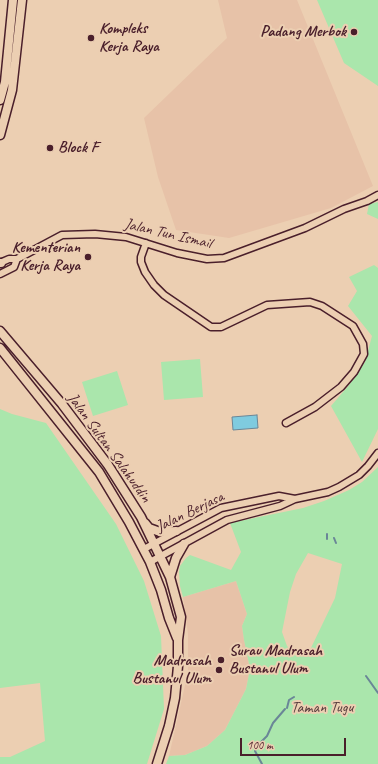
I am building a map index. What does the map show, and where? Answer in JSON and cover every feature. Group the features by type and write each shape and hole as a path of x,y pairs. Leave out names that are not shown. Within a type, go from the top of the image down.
{"street":[{"path":"0,100 5,82 13,0"},
{"path":"0,135 12,90 22,0"},
{"name":"Jalan Tun Ismail","path":"0,263 9,258 17,259 62,235 95,234 126,237 177,253 207,259 224,258 305,228 344,209 378,195"},
{"path":"146,244 141,257 141,262 144,272 154,285 164,294 212,327 221,327 267,305 310,302 322,306 354,326 363,344 364,354 354,372 341,387 315,407 286,423"},
{"name":"Jalan Tun Ismail","path":"0,274 14,267 17,259"},
{"name":"Jalan Sultan Salahuddin","path":"0,331 62,404 108,465 141,517 170,577 181,617 178,640 175,698 169,726 156,764"},
{"name":"Jalan Sultan Salahuddin","path":"0,348 99,472 144,549 161,590 169,618 178,640"},
{"name":"Jalan Berjasa","path":"150,562 227,520 280,506 295,499 317,495 339,487 359,475 378,453"},
{"name":"Jalan Berjasa","path":"144,549 222,508 279,496 295,499"},
{"path":"141,517 149,528 160,532 176,531"},
{"path":"170,577 176,558 184,544"}],"shaded area":[{"path":"218,0 297,0 373,186 331,208 229,238 176,230 158,177 144,118 227,38"},
{"name":"Madrasah Bustanul Ulum","path":"236,581 247,614 242,626 250,669 246,689 225,730 207,746 185,755 169,756 188,672 188,634 183,597"}],"green space":[{"name":"Padang Merbok","path":"317,0 378,0 378,86 344,63"},
{"path":"378,202 378,219 367,214 369,204"},
{"path":"374,265 378,268 378,429 362,462 331,406 349,385 365,362 372,336 348,306 357,291 349,277"},
{"path":"200,359 203,397 164,400 161,362"},
{"path":"117,371 128,405 93,416 82,382"},
{"path":"0,409 12,414 46,423 116,524 144,581 161,636 164,709 147,764 0,764 0,757 10,757 45,741 40,683 0,688"},
{"name":"Taman Tugu","path":"378,467 378,764 166,764 169,756 185,755 207,746 225,730 246,689 250,669 242,626 247,614 236,581 183,597 180,586 180,566 190,555 231,570 241,552 230,523 303,508 349,490 362,482","holes":["308,553 342,564 335,598 309,652 302,656 292,651 287,646 282,632 290,592 296,574"]}],"water":[{"path":"257,415 258,428 233,430 232,417"}],"waterway":[{"path":"327,534 327,539"},
{"path":"334,538 336,543"},
{"path":"366,676 378,693"},
{"path":"287,708 289,700 294,697"},
{"path":"262,764 255,751 258,745 267,736 273,723 285,709"}],"place":[{"name":"Padang Merbok","path":"354,32"},
{"name":"Kompleks Kerja Raya","path":"91,38"},
{"name":"Block F","path":"50,148"},
{"name":"Kementerian Kerja Raya","path":"88,257"},
{"name":"Surau Madrasah Bustanul Ulum","path":"221,660"},
{"name":"Madrasah Bustanul Ulum","path":"219,670"}]}
